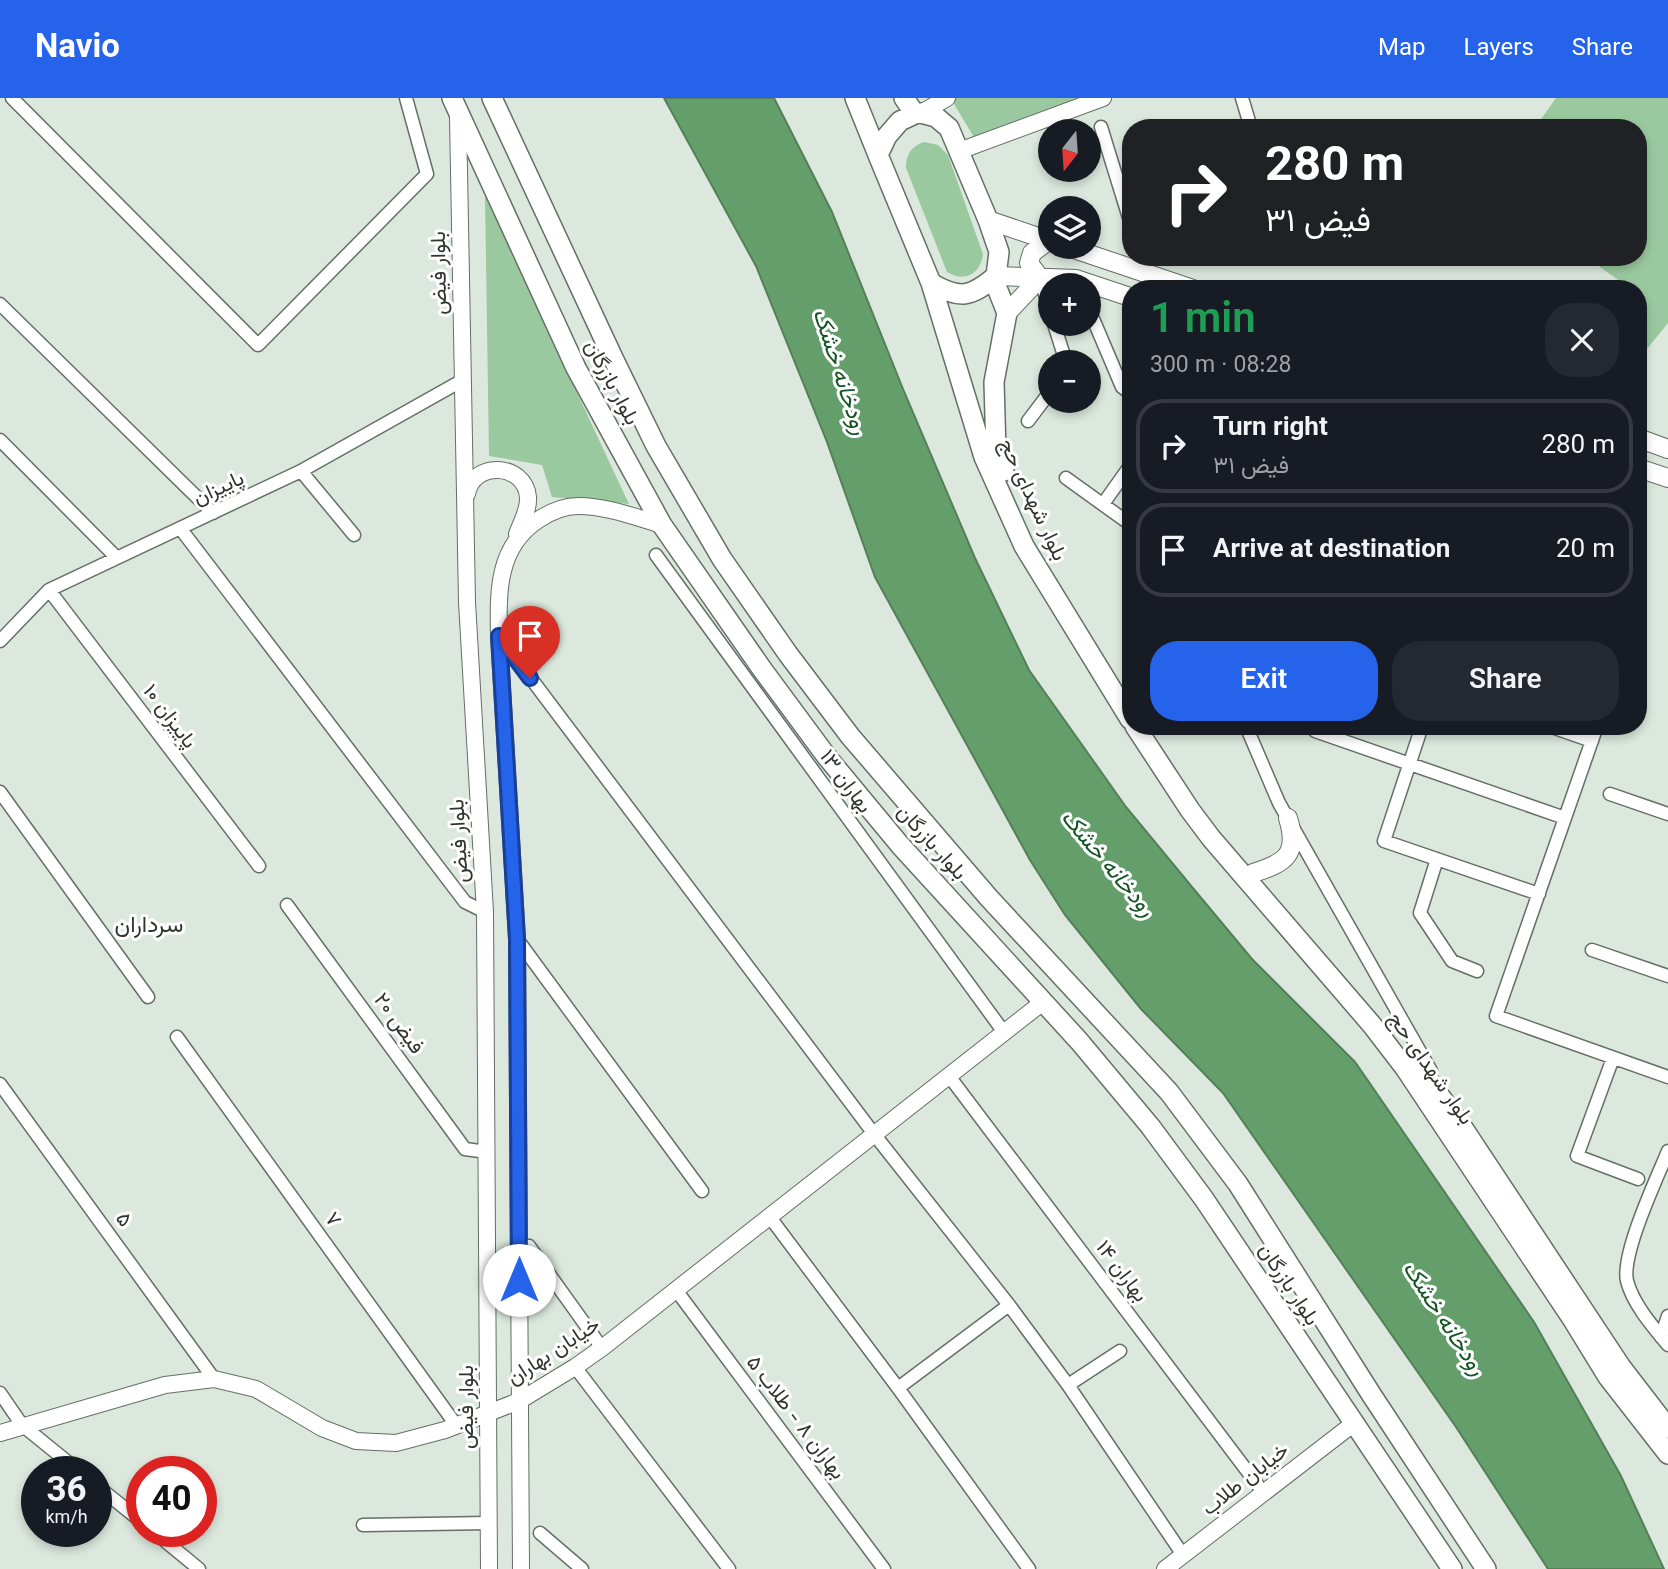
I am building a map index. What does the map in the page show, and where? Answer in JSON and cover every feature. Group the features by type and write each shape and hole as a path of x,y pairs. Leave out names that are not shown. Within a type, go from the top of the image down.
{"main road":[{"name":"بلوار بازرگان","path":"492,98 656,446 722,559 788,654 850,736 989,898 1169,1092 1238,1184 1486,1569"},
{"name":"بلوار شهدای حج","path":"855,98 931,283 984,457 1024,546 1122,706"},
{"name":"بلوار بازرگان","path":"455,104 576,368 662,525 827,757 900,845 1079,1041 1150,1126 1204,1199 1452,1569"},
{"path":"878,155 887,136 913,108 936,117 949,128 988,220 999,252 994,277 1007,313 1038,280"},
{"path":"988,220 1038,236"},
{"path":"1038,248 1031,253 1029,263 1038,275"},
{"path":"1101,255 1122,260"},
{"path":"1146,266 1175,280"},
{"path":"931,283 947,293 964,295 979,291 994,277 1038,278"},
{"path":"1101,289 1122,295"},
{"name":"بلوار شهدای حج","path":"1007,313 994,382 996,452 1034,538 1122,684"},
{"path":"1647,441 1668,449"},
{"path":"1647,471 1668,478"},
{"path":"762,669 788,654"},
{"name":"بلوار شهدای حج","path":"1141,735 1211,838 1372,1025 1405,1068 1608,1377 1668,1454"},
{"name":"بلوار شهدای حج","path":"1154,735 1206,815 1253,873 1386,1020 1463,1128 1620,1367 1668,1427"},
{"path":"1253,873 1277,866 1289,853 1293,835 1288,818"}],"street":[{"path":"12,98 258,345 427,174 406,98"},
{"path":"913,108 947,98"},
{"path":"959,151 1103,98"},
{"path":"1242,98 1248,119"},
{"name":"بلوار فیض","path":"455,104 467,602 485,912 489,1569"},
{"path":"1101,127 1122,195"},
{"path":"0,304 213,513"},
{"path":"1100,336 1122,387"},
{"name":"پاییزان","path":"0,641 49,590 302,471 463,380"},
{"path":"1028,421 1038,408"},
{"path":"0,440 117,558"},
{"path":"466,501 474,478 484,471 496,469 519,477 526,487 528,499 527,511 502,568 498,603 517,939 521,1569"},
{"path":"302,471 354,535"},
{"path":"1103,504 1122,477"},
{"path":"1066,478 1122,518"},
{"path":"513,543 530,525 550,512 576,506 608,509 662,525"},
{"path":"180,528 465,902 485,912"},
{"name":"بهاران ۱۳","path":"656,555 1003,1031"},
{"name":"پاییزان ۱۰","path":"49,590 259,866"},
{"path":"499,636 874,1134 1009,1305 1068,1385 1183,1555"},
{"path":"1250,735 1279,803 1463,1128"},
{"path":"1327,735 1565,818"},
{"path":"1419,735 1384,841 1538,894"},
{"path":"1575,735 1592,741"},
{"path":"1594,735 1496,1016 1668,1077"},
{"path":"0,792 148,997"},
{"path":"1610,794 1668,814"},
{"path":"1437,859 1420,913 1452,961 1476,971"},
{"name":"فیض ۲۰","path":"287,905 465,1149 486,1152"},
{"path":"517,939 702,1191"},
{"path":"1592,950 1668,976"},
{"name":"خیابان بهاران","path":"0,1433 165,1385 214,1379 256,1389 322,1428 356,1441 396,1443 456,1425 519,1401 602,1348 1043,1002"},
{"path":"486,1012 517,1011"},
{"name":"۷","path":"177,1037 456,1425"},
{"path":"1613,1058 1577,1156 1638,1179"},
{"name":"بهاران ۱۴","path":"949,1076 1263,1492"},
{"name":"۵","path":"0,1084 214,1379"},
{"path":"1665,1341 1633,1296 1627,1279 1627,1265 1668,1151"},
{"path":"769,1216 1029,1569"},
{"path":"529,1246 602,1348"},
{"name":"بهاران ۸ - طلاب ۵","path":"676,1290 884,1569"},
{"path":"898,1388 1009,1305"},
{"path":"1665,1341 1668,1316"},
{"path":"1068,1385 1120,1351"},
{"path":"575,1367 729,1569"},
{"path":"0,1393 22,1425 60,1456"},
{"name":"خیابان طلاب","path":"1168,1568 1353,1424"},
{"path":"112,1498 126,1509"},
{"path":"363,1525 489,1523"},
{"path":"540,1533 582,1569"},
{"path":"172,1547 199,1569"}],"shaded area":[{"path":"1078,98 975,139 951,99"},
{"path":"1556,98 1668,98 1668,323 1647,349 1647,280 1618,280 1599,266 1647,266 1647,119 1541,119"},
{"path":"924,142 938,145 948,155 983,254 979,267 971,275 960,277 947,272 906,168 910,152"},
{"path":"485,196 629,504 552,497 542,465 489,456"}],"water":[{"name":"رودخانه خشک","path":"664,98 774,98 832,212 975,558 1029,670 1126,807 1192,887 1252,959 1355,1062 1534,1322 1621,1476 1664,1569 1548,1569 1456,1427 1223,1093 1141,1009 1065,915 1030,860 875,577 827,442 756,266"}],"district":[{"name":"سرداران","path":"149,926"}],"route":[{"path":"519,1280 517,939 499,636 530,678"}]}
